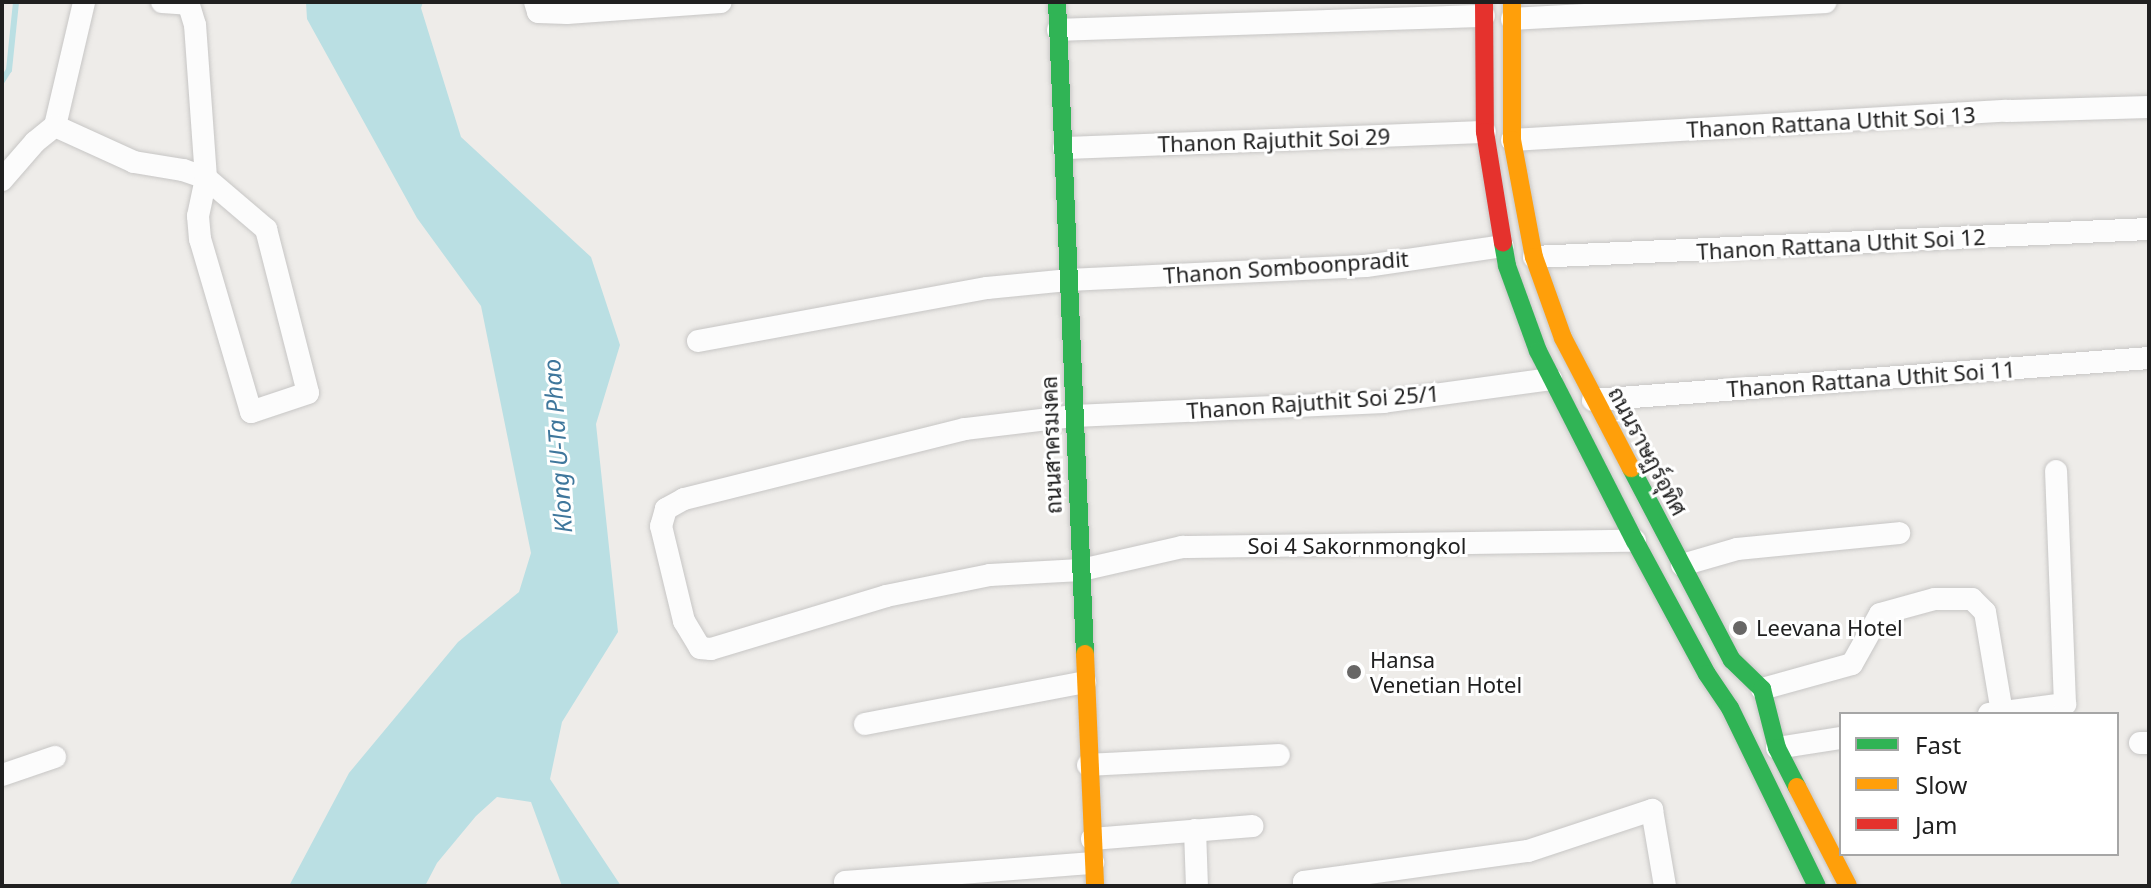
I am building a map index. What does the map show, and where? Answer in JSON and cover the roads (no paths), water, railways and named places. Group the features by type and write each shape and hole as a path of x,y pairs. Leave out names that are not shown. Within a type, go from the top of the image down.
{"street":[{"path":"2,180 35,142 55,126 84,2"},
{"path":"55,126 134,162 183,170 206,178 266,229 308,393 251,412 200,239 199,206 206,178 195,25 188,3 162,2"},
{"path":"535,2 538,12 567,13 721,2"},
{"name":"ถนนสาครมงคล","path":"1057,2 1095,886"},
{"path":"1512,10 1826,2"},
{"path":"1058,30 1484,9 1485,132 1503,246 1532,337 1635,541 1707,674 1730,708 1817,886"},
{"name":"ถนนราษฏร์อุทิศ","path":"1512,10 1512,140 1534,257 1563,338 1732,660 1762,689"},
{"name":"Thanon Rattana Uthit Soi 13","path":"1512,140 2006,111 2149,107"},
{"name":"Thanon Rajuthit Soi 29","path":"1064,148 1485,132"},
{"name":"Thanon Rattana Uthit Soi 12","path":"1534,257 2149,229"},
{"name":"Thanon Somboonpradit","path":"698,341 987,288 1068,280 1366,266 1503,246"},
{"name":"Thanon Rattana Uthit Soi 11","path":"1593,400 2149,358"},
{"name":"Thanon Rajuthit Soi 25/1","path":"700,648 684,621 661,526 666,509 684,499 965,429 1074,416 1384,402 1551,379"},
{"path":"2003,712 2065,704 2056,471"},
{"path":"1682,565 1737,549 1899,533"},
{"name":"Soi 4 Sakornmongkol","path":"700,648 711,649 886,596 990,575 1081,570 1182,547 1635,541"},
{"path":"1848,886 1777,748 1762,689 1852,664 1880,614 1935,599 1972,599 1985,612 1995,712"},
{"path":"1707,674 1732,660"},
{"path":"865,724 1085,682"},
{"path":"1777,748 1839,738"},
{"path":"1088,765 1279,755"},
{"path":"2,775 55,757"},
{"path":"1304,886 1304,882 1528,851 1652,810 1665,886"},
{"path":"1092,839 1252,826"},
{"path":"1195,830 1197,886"},
{"path":"845,882 1093,863"}],"water":[{"name":"Klong U-Ta Phao","path":"306,2 423,2 421,8 461,137 591,257 620,345 596,424 618,632 562,722 550,779 621,886 562,886 531,802 497,797 476,816 437,863 425,886 289,886 349,773 458,642 519,592 531,553 481,306 417,218 307,19"}],"waterway":[{"path":"2,81 9,70 16,2"}],"place":[{"name":"Leevana Hotel","path":"1740,628"},
{"name":"Hansa Venetian Hotel","path":"1354,672"}]}
